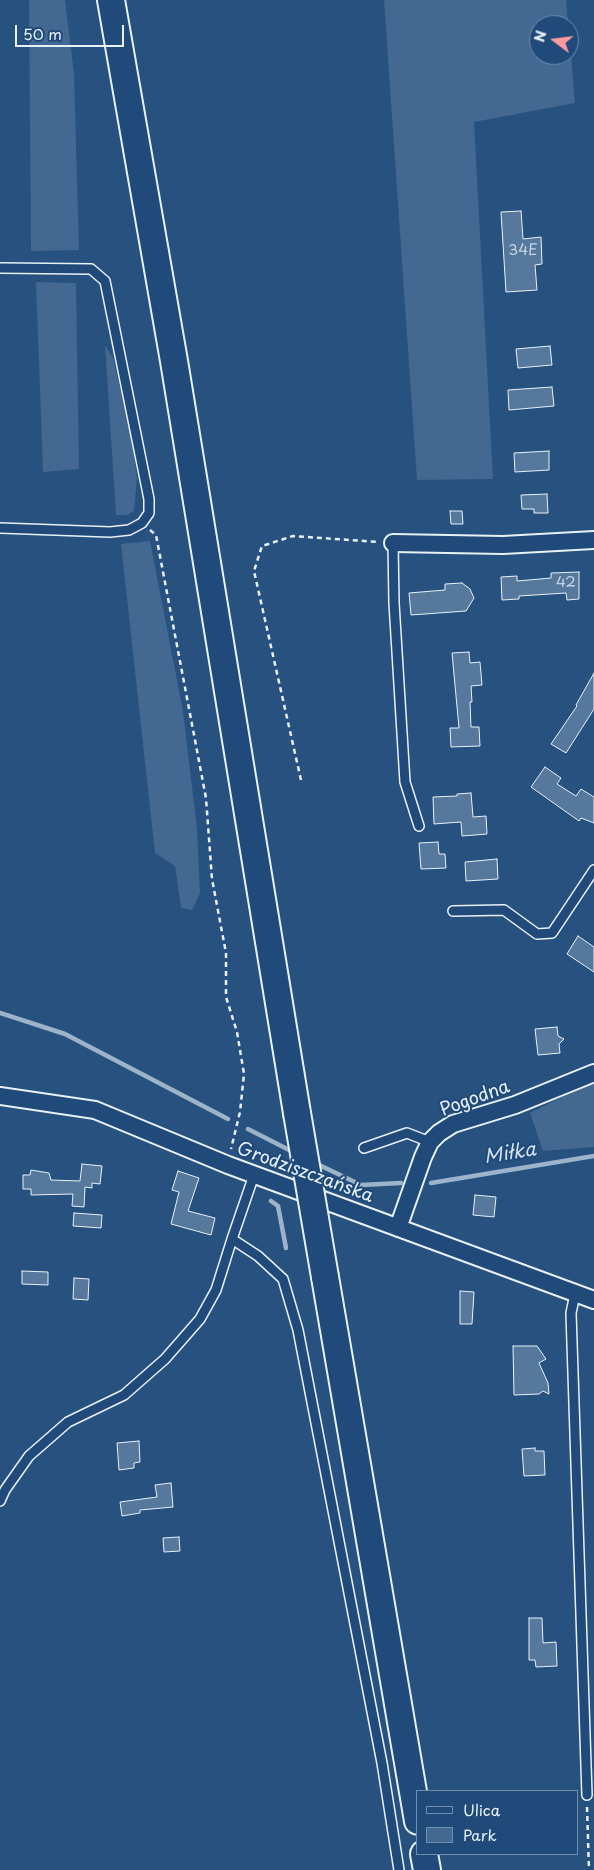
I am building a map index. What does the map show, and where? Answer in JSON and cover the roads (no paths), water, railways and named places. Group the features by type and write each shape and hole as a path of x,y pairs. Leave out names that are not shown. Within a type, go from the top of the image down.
{"main road":[{"path":"111,0 174,361 297,1113 416,1810"},
{"path":"424,1855 426,1870"}],"street":[{"path":"393,543 503,545 594,540"},
{"name":"Pogodna","path":"398,1228 422,1157 430,1142 453,1124 515,1106 594,1074"},
{"name":"Grodziszczańska","path":"0,1096 95,1110 228,1166 594,1300"}],"lane":[{"path":"0,268 90,269 105,280 149,499 149,513 142,523 129,530 110,532 0,528"},
{"path":"393,543 394,603 405,782 419,826"},
{"path":"453,911 504,910 538,934 552,933 594,870"},
{"path":"364,1148 407,1133 430,1142"},
{"path":"0,1501 5,1490 29,1456 68,1422 124,1395 165,1359 200,1319 216,1290 254,1175"},
{"path":"232,1239 258,1256 283,1279 298,1330 380,1753 399,1870"},
{"path":"575,1294 571,1312 587,1794"}],"waterway":[{"path":"0,1013 65,1034 228,1119"},
{"path":"248,1129 295,1153"},
{"name":"Miłka","path":"431,1183 594,1156"},
{"path":"315,1163 361,1185 401,1183"},
{"path":"271,1201 278,1206 286,1248"}]}
